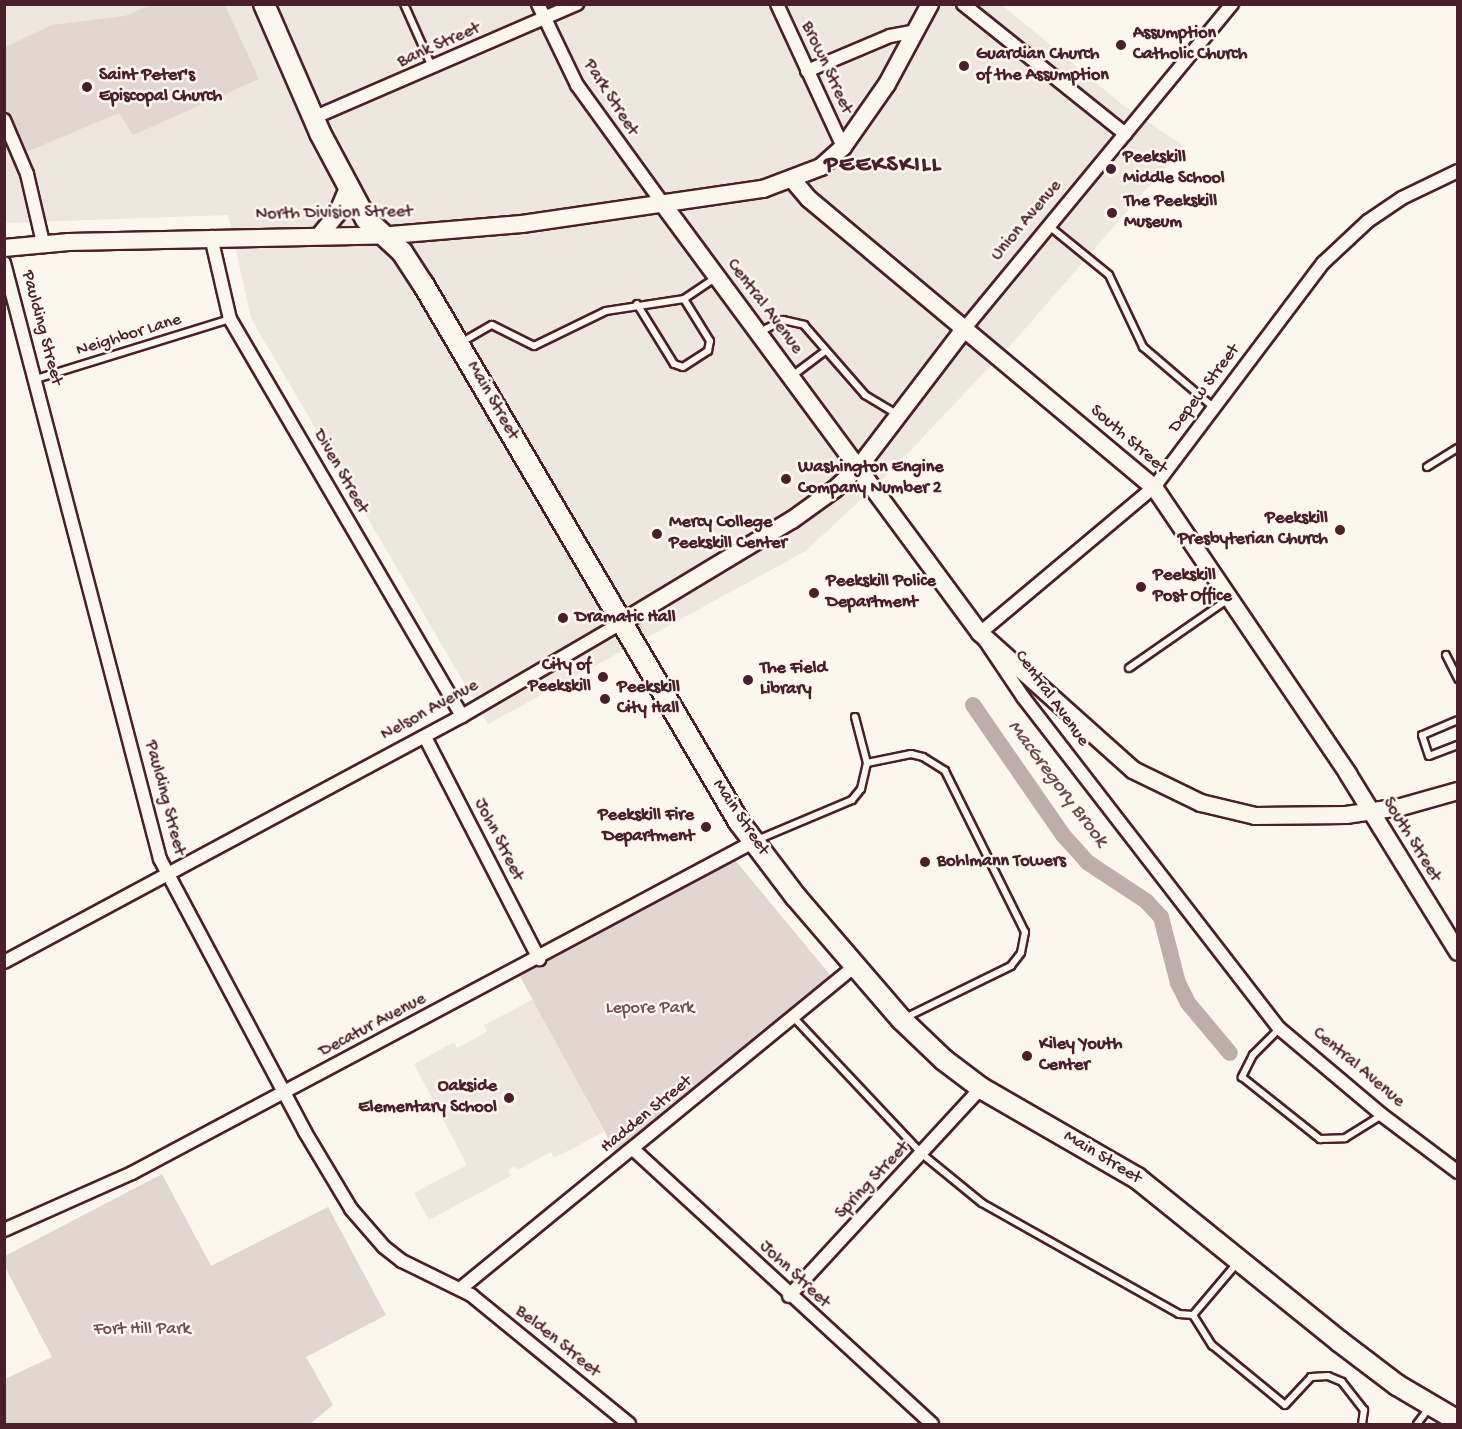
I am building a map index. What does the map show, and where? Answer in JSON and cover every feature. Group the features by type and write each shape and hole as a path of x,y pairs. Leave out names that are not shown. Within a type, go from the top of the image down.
{"main road":[{"name":"Main Street","path":"264,4 313,118 366,219 402,252 459,344 621,623 753,842 855,966 931,1050 981,1088 1114,1162 1339,1341 1431,1406 1458,1421"}],"street":[{"name":"Park Street","path":"538,4 543,19 577,85 663,204"},
{"name":"Bank Street","path":"313,118 577,4"},
{"name":"Brown Street","path":"777,4 843,147"},
{"name":"North Division Street","path":"4,248 43,243 211,237 383,235 522,224 762,189 821,167 843,147 881,93 930,4"},
{"path":"963,4 1125,134"},
{"name":"Union Avenue","path":"859,467 965,328 1232,4"},
{"path":"807,71 890,36 916,31"},
{"path":"4,120 27,174 43,243"},
{"name":"Depew Street","path":"980,633 1154,487 1323,263 1368,221 1458,171"},
{"name":"South Street","path":"792,179 809,199 1154,487 1230,597 1371,812 1458,952"},
{"path":"320,235 337,214 349,186"},
{"name":"Central Avenue","path":"663,204 859,467 980,633 1023,697 1280,1029 1382,1115 1458,1172"},
{"name":"Diven Street","path":"211,237 230,319 462,716"},
{"name":"Paulding Street","path":"4,263 160,859 284,1092 351,1209 384,1247 402,1261 460,1289"},
{"name":"Nelson Avenue","path":"4,962 168,876 462,716 792,520 859,467"},
{"path":"980,633 1056,698 1101,744 1164,787 1201,803 1255,816 1317,817 1371,812 1458,791"},
{"name":"John Street","path":"425,737 539,959"},
{"name":"Decatur Avenue","path":"5,1228 132,1173 539,959 753,842"},
{"name":"Hadden Street","path":"460,1289 634,1150 855,966"},
{"name":"Spring Street","path":"789,1296 981,1088"},
{"name":"John Street","path":"634,1150 789,1296 932,1425"},
{"name":"Belden Street","path":"460,1289 629,1425"}],"lane":[{"path":"405,4 432,68"},
{"path":"1049,226 1109,275 1143,347 1213,407"},
{"path":"459,344 492,325 534,346 606,311 637,304 684,298 717,277"},
{"path":"637,304 674,364 683,367 708,351 710,341 684,298"},
{"name":"Neighbor Lane","path":"36,379 230,319"},
{"path":"759,333 783,320 804,325 865,394 899,415"},
{"path":"791,376 825,351"},
{"path":"1426,467 1458,448"},
{"path":"1130,668 1230,597"},
{"path":"1446,655 1458,679"},
{"path":"753,842 852,800 861,789 867,764 855,717"},
{"path":"1458,720 1422,735 1430,756 1458,745"},
{"path":"867,764 911,754 923,757 945,771 1025,932 1021,953 1011,966 902,1019"},
{"path":"794,1018 922,1154 982,1203 1179,1314 1193,1315"},
{"path":"1280,1029 1253,1055 1242,1077 1320,1139 1345,1138 1382,1115"},
{"path":"1193,1315 1240,1260"},
{"path":"1193,1315 1212,1345 1285,1405 1311,1377 1328,1376 1355,1395 1364,1410 1362,1425"},
{"path":"1417,1425 1431,1406"}],"shaded area":[{"path":"4,5 1002,5 1124,106 1184,146 1017,338 889,473 806,551 488,724 251,318 228,215 5,223"},
{"name":"Oakside Elementary School","path":"534,999 604,1132 554,1158 551,1152 517,1170 515,1166 508,1170 511,1176 429,1220 414,1193 467,1165 414,1064 454,1042 457,1048 487,1032 484,1025"}],"green space":[{"path":"151,5 225,5 259,79 133,135 119,113 19,155 5,117 5,47 52,25 125,16"},
{"name":"Lepore Park","path":"730,854 836,982 620,1160 517,971"},
{"name":"Fort Hill Park","path":"162,1174 211,1266 328,1207 386,1315 306,1357 333,1405 310,1424 5,1424 5,1379 52,1357 5,1267 5,1256"}],"waterway":[{"name":"MacGregory Brook","path":"973,705 1063,835 1087,862 1146,901 1161,917 1178,983 1188,1003 1230,1053"}],"place":[{"name":"Assumption Catholic Church","path":"1121,45"},
{"name":"Guardian Church of the Assumption","path":"964,66"},
{"name":"Saint Peter's Episcopal Church","path":"87,87"},
{"name":"Peekskill Middle School","path":"1111,169"},
{"name":"The Peekskill Museum","path":"1112,213"},
{"name":"Washington Engine Company Number 2","path":"786,479"},
{"name":"Peekskill Presbyterian Church","path":"1340,530"},
{"name":"Mercy College Peekskill Center","path":"657,534"},
{"name":"Peekskill Post Office","path":"1141,587"},
{"name":"Peekskill Police Department","path":"814,593"},
{"name":"Dramatic Hall","path":"563,618"},
{"name":"City of Peekskill","path":"603,677"},
{"name":"The Field Library","path":"748,680"},
{"name":"Peekskill City Hall","path":"605,699"},
{"name":"Peekskill Fire Department","path":"706,827"},
{"name":"Bohlmann Towers","path":"925,862"},
{"name":"Kiley Youth Center","path":"1027,1056"},
{"name":"Oakside Elementary School","path":"509,1098"}],"district":[{"name":"PEEKSKILL","path":"883,166"}]}
